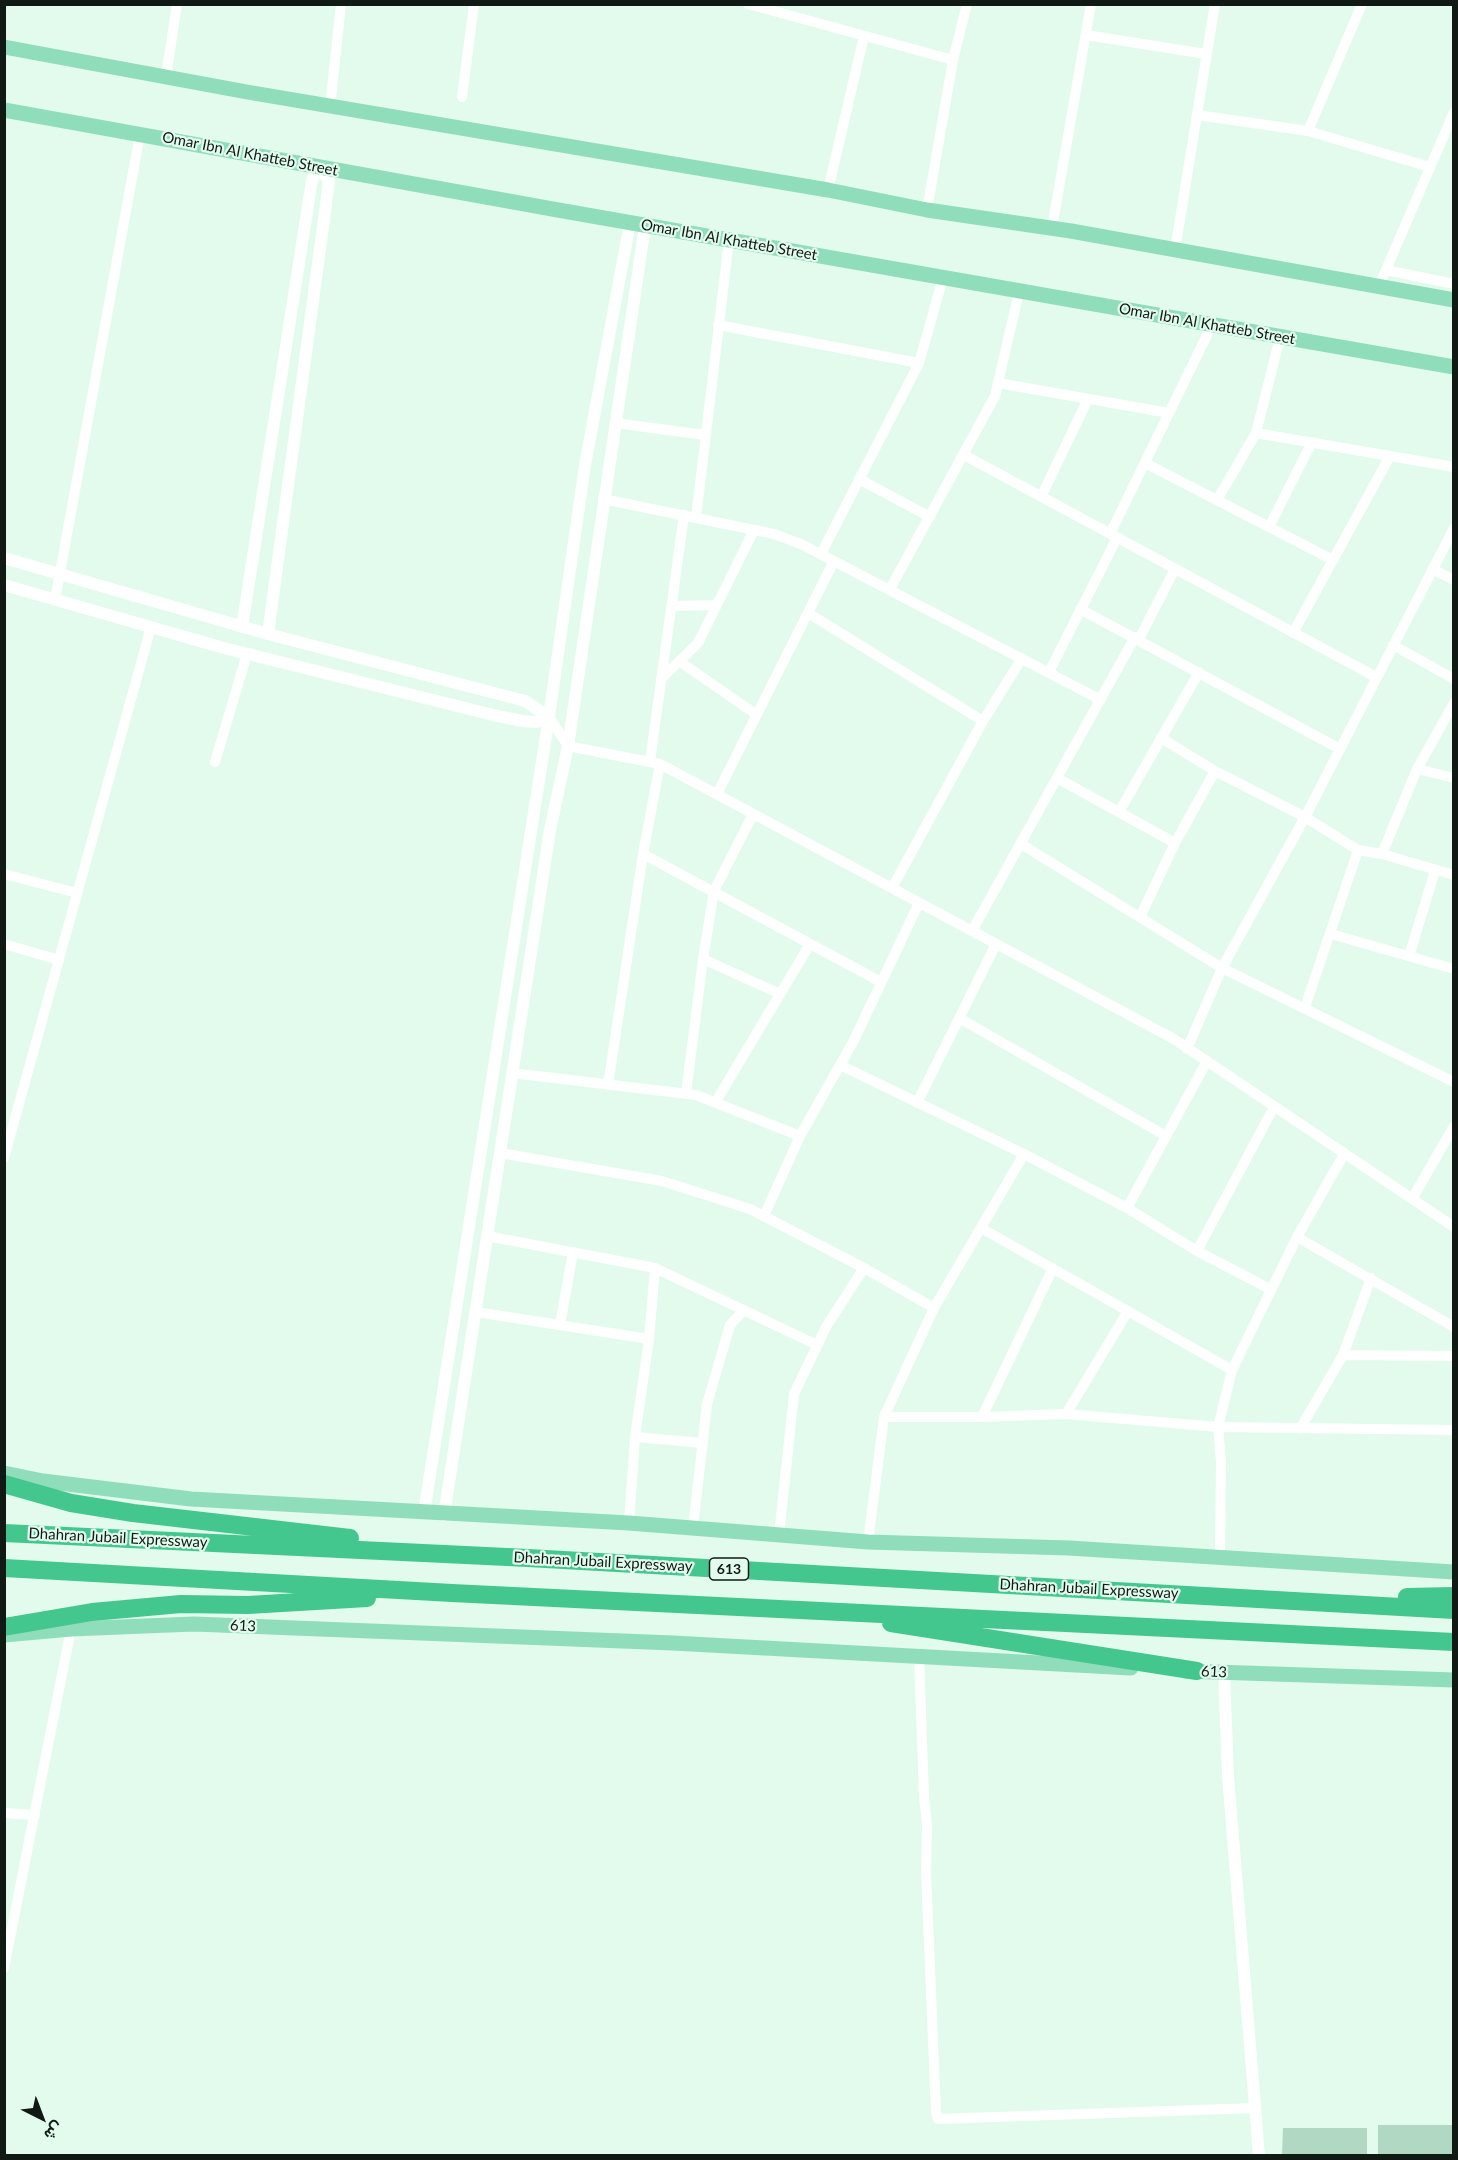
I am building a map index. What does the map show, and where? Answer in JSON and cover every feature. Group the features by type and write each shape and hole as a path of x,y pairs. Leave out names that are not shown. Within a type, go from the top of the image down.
{"highway":[{"path":"4,1484 71,1503 133,1513 528,1558"},
{"name":"Dhahran Jubail Expressway","path":"4,1533 528,1558 1454,1610"},
{"path":"4,1568 452,1593 1454,1642"},
{"path":"4,1627 92,1612 182,1604 248,1605 452,1593"},
{"path":"1281,1600 1454,1596"},
{"path":"794,1608 1197,1671"}],"main road":[{"path":"4,47 330,106 828,190 927,210 1052,228 1454,300"},
{"name":"Omar Ibn Al Khatteb Street","path":"4,110 1019,292 1454,367"},
{"path":"4,1473 43,1481 191,1499 444,1515 629,1523 868,1542 1069,1548 1454,1572"},
{"name":"613","path":"4,1635 71,1629 194,1624 673,1643 1224,1673 1454,1680"}],"street":[{"path":"166,77 177,4"},
{"path":"330,106 341,4"},
{"path":"462,97 474,4"},
{"path":"748,4 953,60"},
{"path":"927,210 953,60 967,4"},
{"path":"1052,228 1091,4"},
{"path":"1175,250 1215,4"},
{"path":"1308,131 1362,4"},
{"path":"1086,35 1206,54"},
{"path":"828,190 864,36"},
{"path":"1379,286 1454,112"},
{"path":"1197,115 1308,131 1430,167"},
{"path":"55,600 141,134"},
{"path":"242,627 312,180 320,167 329,182 268,634"},
{"path":"444,1515 550,830 568,746 615,423 637,224"},
{"path":"424,1513 549,717 585,465 637,224"},
{"path":"696,518 729,240"},
{"path":"1386,270 1454,284"},
{"path":"821,554 919,363 943,278"},
{"path":"890,589 995,396 1019,292"},
{"path":"718,325 919,363"},
{"path":"1049,672 1080,609 1145,463 1212,325"},
{"path":"1216,500 1256,433 1280,337"},
{"path":"998,383 1169,413"},
{"path":"1041,497 1088,399"},
{"path":"615,423 705,435"},
{"path":"1256,433 1454,467"},
{"path":"1269,527 1312,442"},
{"path":"964,455 1376,677"},
{"path":"1293,633 1390,456"},
{"path":"1145,463 1333,560"},
{"path":"859,479 930,517"},
{"path":"603,499 774,534 821,554 1101,699"},
{"path":"608,1085 643,854 655,762 661,679 684,515"},
{"path":"1187,1049 1222,968 1305,817 1454,528"},
{"path":"661,679 698,643 754,530"},
{"path":"4,558 242,627 525,701 549,717 568,746 655,762 1187,1049 1454,1227"},
{"path":"717,795 834,561"},
{"path":"972,931 1174,569"},
{"path":"1432,569 1454,580"},
{"path":"5,589 55,600 247,654 522,721 536,722 549,717"},
{"path":"671,606 717,605"},
{"path":"1080,609 1340,749"},
{"path":"808,613 982,721"},
{"path":"4,1158 151,627"},
{"path":"1393,645 1454,679"},
{"path":"215,762 247,654"},
{"path":"892,888 982,721 1022,658"},
{"path":"679,661 757,715"},
{"path":"1119,812 1199,672"},
{"path":"1382,854 1417,769 1454,703"},
{"path":"1161,738 1215,771 1305,817 1358,850 1382,854 1454,876"},
{"path":"1417,769 1454,778"},
{"path":"1140,917 1175,843 1215,771"},
{"path":"1057,778 1175,843"},
{"path":"686,1094 714,891 753,814"},
{"path":"1021,844 1222,968 1454,1082"},
{"path":"1305,1007 1358,850"},
{"path":"643,854 881,982"},
{"path":"1409,956 1435,871"},
{"path":"4,874 77,893"},
{"path":"764,1216 800,1136 840,1065 919,903"},
{"path":"1331,934 1454,969"},
{"path":"4,944 59,960"},
{"path":"714,1103 810,944"},
{"path":"918,1102 996,944"},
{"path":"703,959 780,994"},
{"path":"959,1018 1166,1136"},
{"path":"1127,1208 1206,1061"},
{"path":"840,1065 1024,1154 1127,1208 1197,1251 1270,1289"},
{"path":"512,1073 696,1095 800,1136"},
{"path":"1197,1251 1274,1107"},
{"path":"1412,1199 1454,1126"},
{"path":"500,1153 662,1181 750,1209 864,1268 934,1308"},
{"path":"868,1542 884,1417 934,1308 1024,1154"},
{"path":"1220,1558 1221,1461 1218,1427 1232,1370 1270,1289 1344,1154"},
{"path":"981,1228 1232,1370"},
{"path":"487,1236 656,1268 817,1345"},
{"path":"1297,1237 1454,1327"},
{"path":"560,1325 573,1252"},
{"path":"629,1523 635,1437 649,1339 656,1268"},
{"path":"779,1535 794,1394 826,1327 864,1268"},
{"path":"982,1417 1053,1268"},
{"path":"1300,1429 1343,1355 1371,1278"},
{"path":"693,1528 707,1404 729,1325 744,1310"},
{"path":"1066,1414 1128,1311"},
{"path":"476,1312 649,1339"},
{"path":"450,1353 469,1355"},
{"path":"1343,1355 1454,1356"},
{"path":"884,1417 1066,1414 1218,1427 1454,1430"},
{"path":"635,1437 703,1443"},
{"path":"4,1968 71,1629"},
{"path":"920,1657 924,1797 927,1825 926,1872 938,2119 1255,2108"},
{"path":"1224,1673 1228,1776 1259,2156"},
{"path":"4,1813 35,1815"}],"green space":[{"path":"1378,2125 1453,2125 1453,2155 1378,2155"},
{"path":"1283,2128 1367,2128 1367,2155 1282,2155"}]}
